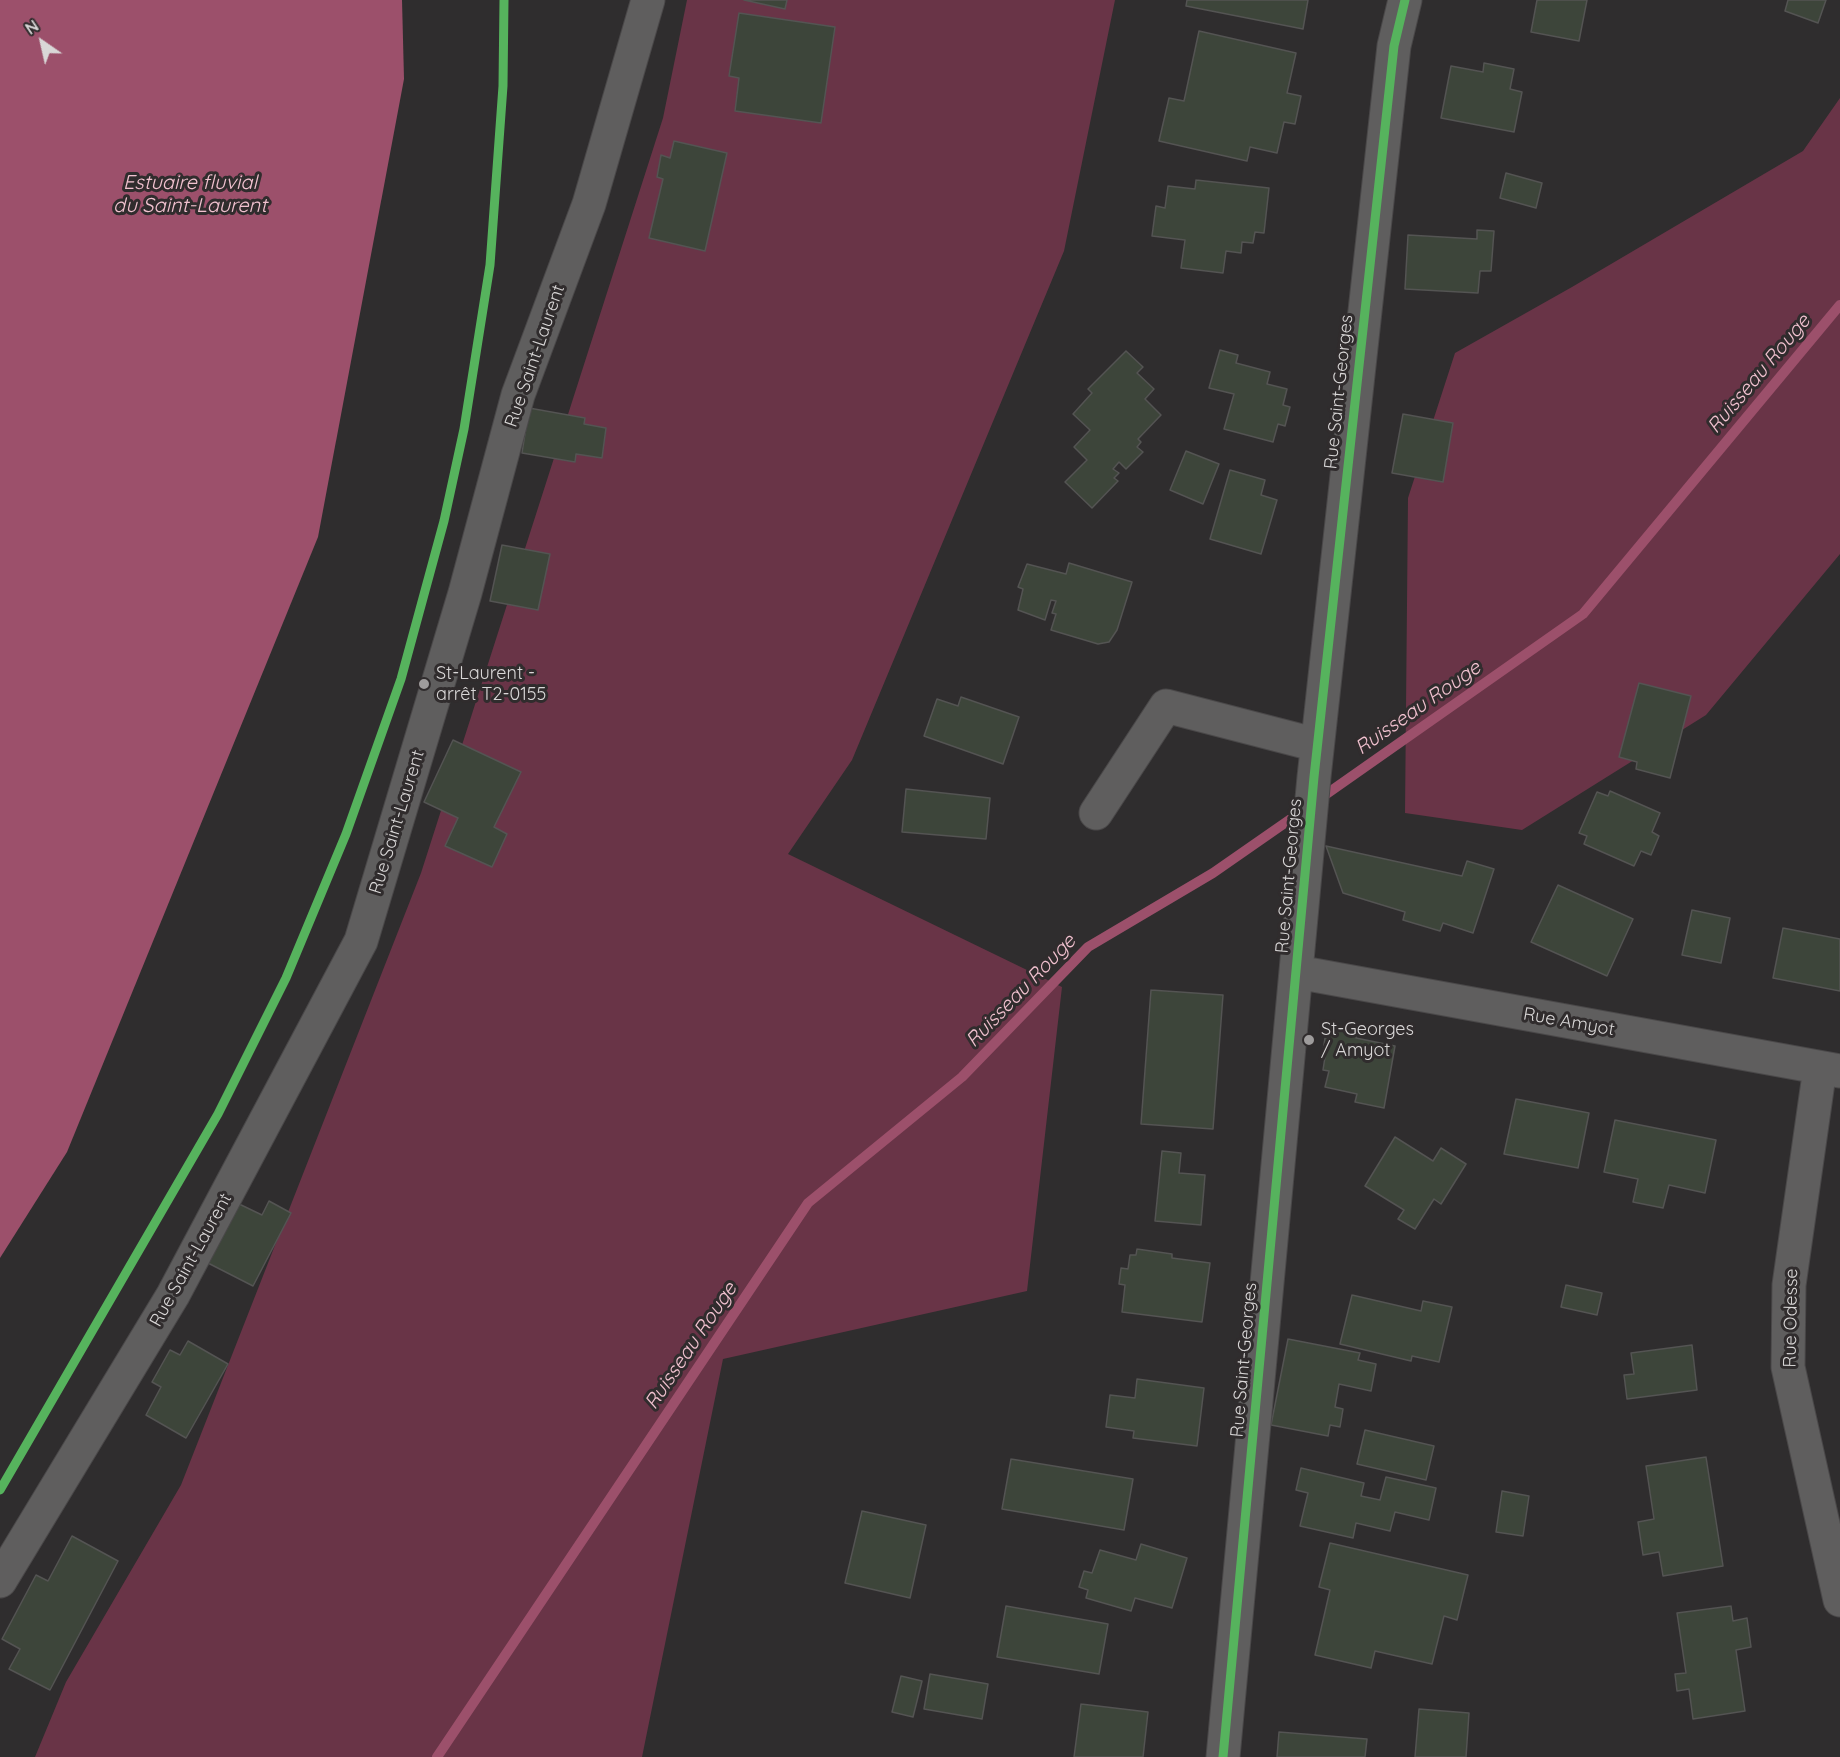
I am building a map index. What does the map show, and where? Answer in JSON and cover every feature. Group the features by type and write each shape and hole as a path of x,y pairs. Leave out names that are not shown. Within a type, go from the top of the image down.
{"street":[{"name":"Rue Saint-Laurent","path":"0,1581 173,1295 361,941 465,593 518,395 589,204 648,0"},
{"name":"Rue Saint-Georges","path":"1223,1757 1317,745 1394,46 1405,0"},
{"path":"1096,813 1166,706 1317,745"},
{"name":"Rue Amyot","path":"1297,972 1830,1070"},
{"name":"Rue Odesse","path":"1830,1070 1789,1285 1788,1367 1840,1600"}],"shaded area":[{"path":"687,0 1115,0 1064,251 852,760 788,854 1062,987 1027,1291 723,1359 642,1757 35,1757 66,1682 181,1485 421,873 663,118"},
{"path":"1840,98 1840,554 1706,715 1522,830 1405,813 1408,498 1455,353 1803,151"}],"water":[{"name":"Estuaire fluvial du Saint-Laurent","path":"0,0 402,0 404,79 318,537 67,1152 0,1258"}],"building":[{"path":"744,0 787,0 785,9"},
{"path":"1187,0 1308,0 1303,29 1186,6"},
{"path":"1537,0 1587,0 1579,41 1531,32"},
{"path":"1788,0 1826,0 1818,23 1785,11"},
{"path":"739,13 835,27 821,123 735,111 739,78 729,76"},
{"path":"1199,31 1296,53 1287,93 1301,96 1295,124 1284,122 1277,153 1250,147 1247,161 1159,141 1169,98 1184,101"},
{"path":"1484,63 1514,69 1510,89 1522,92 1514,132 1441,118 1451,66 1483,72"},
{"path":"674,141 727,153 705,251 649,238 663,179 657,177 661,155 670,158"},
{"path":"1506,173 1542,183 1536,208 1500,198"},
{"path":"1196,180 1269,188 1264,233 1255,232 1253,243 1242,242 1241,253 1226,251 1223,273 1181,268 1185,240 1152,236 1156,206 1165,208 1168,186 1195,189"},
{"path":"1477,230 1494,231 1491,271 1480,271 1478,293 1405,289 1408,235 1477,239"},
{"path":"1220,350 1238,355 1236,363 1270,372 1267,384 1287,389 1283,405 1290,407 1285,426 1278,424 1273,442 1224,429 1234,394 1209,388"},
{"path":"1126,351 1143,367 1137,373 1154,389 1145,399 1161,415 1138,439 1141,442 1137,447 1143,452 1126,469 1119,462 1113,469 1119,473 1114,478 1118,481 1092,508 1065,482 1087,460 1074,447 1090,430 1073,414 1092,393 1088,389"},
{"path":"529,408 585,418 584,424 606,428 602,458 576,454 575,462 522,453"},
{"path":"1403,414 1453,423 1443,482 1392,473"},
{"path":"1186,451 1219,464 1203,504 1170,490"},
{"path":"1230,470 1265,480 1261,495 1277,500 1261,554 1210,539"},
{"path":"502,545 550,554 538,610 490,601"},
{"path":"1069,563 1132,582 1117,630 1109,642 1098,644 1051,630 1056,614 1052,613 1056,601 1051,600 1045,620 1018,610 1023,589 1018,587 1027,564 1066,574"},
{"path":"1639,683 1691,696 1670,778 1636,769 1637,762 1619,757"},
{"path":"961,697 1019,717 1003,764 924,736 937,699 958,706"},
{"path":"453,740 521,772 494,827 507,834 492,867 445,846 458,818 424,802"},
{"path":"906,789 990,798 986,839 902,832"},
{"path":"1610,791 1660,813 1652,832 1659,836 1651,855 1641,851 1634,866 1584,844 1587,836 1579,833 1597,792 1608,796"},
{"path":"1326,846 1462,876 1467,861 1494,869 1473,933 1443,923 1440,931 1403,920 1405,912 1343,893"},
{"path":"1558,885 1633,919 1607,976 1531,942"},
{"path":"1692,910 1730,918 1721,963 1682,955"},
{"path":"1783,928 1840,939 1840,991 1773,978"},
{"path":"1151,990 1223,995 1213,1129 1141,1124"},
{"path":"1342,1028 1357,1031 1356,1038 1395,1046 1384,1108 1355,1102 1357,1094 1325,1087 1329,1071 1323,1070 1325,1057 1322,1057 1325,1038"},
{"path":"1516,1099 1589,1113 1578,1168 1504,1154"},
{"path":"1615,1120 1716,1140 1705,1193 1669,1185 1663,1208 1633,1202 1638,1179 1604,1172"},
{"path":"1395,1137 1433,1161 1441,1148 1466,1164 1441,1204 1434,1199 1415,1229 1398,1219 1404,1210 1365,1186"},
{"path":"1162,1151 1181,1153 1179,1173 1205,1175 1201,1225 1155,1221"},
{"path":"269,1201 291,1213 253,1286 206,1262 237,1203 262,1215"},
{"path":"1137,1249 1172,1254 1172,1258 1210,1263 1202,1322 1122,1312 1125,1285 1119,1284 1121,1268 1128,1269 1130,1255 1136,1255"},
{"path":"1566,1285 1602,1293 1597,1315 1561,1307"},
{"path":"1352,1295 1421,1311 1423,1301 1452,1307 1439,1362 1412,1356 1411,1361 1340,1344"},
{"path":"1288,1339 1360,1353 1358,1360 1376,1364 1371,1391 1339,1384 1335,1407 1343,1409 1340,1427 1330,1425 1328,1436 1271,1425"},
{"path":"188,1341 228,1364 186,1438 146,1415 161,1387 152,1382 170,1350 180,1355"},
{"path":"1692,1345 1697,1390 1627,1399 1624,1375 1634,1374 1631,1353"},
{"path":"1137,1379 1204,1388 1197,1446 1133,1438 1134,1431 1106,1427 1110,1395 1135,1398"},
{"path":"1365,1430 1434,1446 1426,1480 1357,1464"},
{"path":"1706,1457 1723,1566 1663,1576 1659,1552 1643,1555 1638,1522 1654,1519 1646,1466"},
{"path":"1011,1459 1133,1479 1124,1530 1002,1509"},
{"path":"1301,1468 1364,1483 1361,1496 1380,1500 1386,1477 1436,1488 1429,1520 1395,1512 1390,1531 1356,1523 1353,1538 1300,1526 1308,1493 1296,1490"},
{"path":"1502,1491 1529,1496 1523,1536 1496,1532"},
{"path":"862,1511 926,1525 910,1598 845,1583"},
{"path":"72,1536 118,1561 50,1690 9,1669 20,1649 2,1639 36,1575 48,1581"},
{"path":"1330,1543 1468,1575 1457,1620 1444,1616 1432,1664 1375,1651 1371,1668 1315,1655 1330,1590 1319,1587"},
{"path":"1141,1544 1187,1558 1172,1608 1135,1598 1131,1611 1086,1598 1088,1590 1079,1587 1084,1571 1092,1573 1100,1550 1136,1560"},
{"path":"1006,1606 1108,1624 1099,1674 997,1657"},
{"path":"1731,1606 1733,1621 1747,1618 1751,1647 1736,1650 1745,1711 1693,1719 1689,1689 1677,1691 1675,1674 1686,1673 1677,1613"},
{"path":"930,1674 988,1684 982,1719 924,1709"},
{"path":"901,1676 922,1681 913,1717 892,1712"},
{"path":"1081,1704 1148,1712 1143,1757 1074,1757"},
{"path":"1419,1709 1469,1713 1466,1757 1415,1757"},
{"path":"1279,1732 1367,1739 1365,1757 1277,1757"}],"waterway":[{"name":"Ruisseau Rouge","path":"1318,800 1583,614 1840,305"},
{"name":"Ruisseau Rouge","path":"437,1757 808,1203 962,1077 1088,947 1213,873 1305,809"}],"cycle path":[{"path":"0,1490 218,1114 286,978 346,834 401,679 444,521 464,429 490,265 503,86 504,0"},
{"path":"1223,1757 1314,777 1394,46 1405,0"}],"place":[{"name":"St-Laurent - arrêt T2-0155","path":"424,684"},
{"name":"St-Georges / Amyot","path":"1309,1040"}]}
